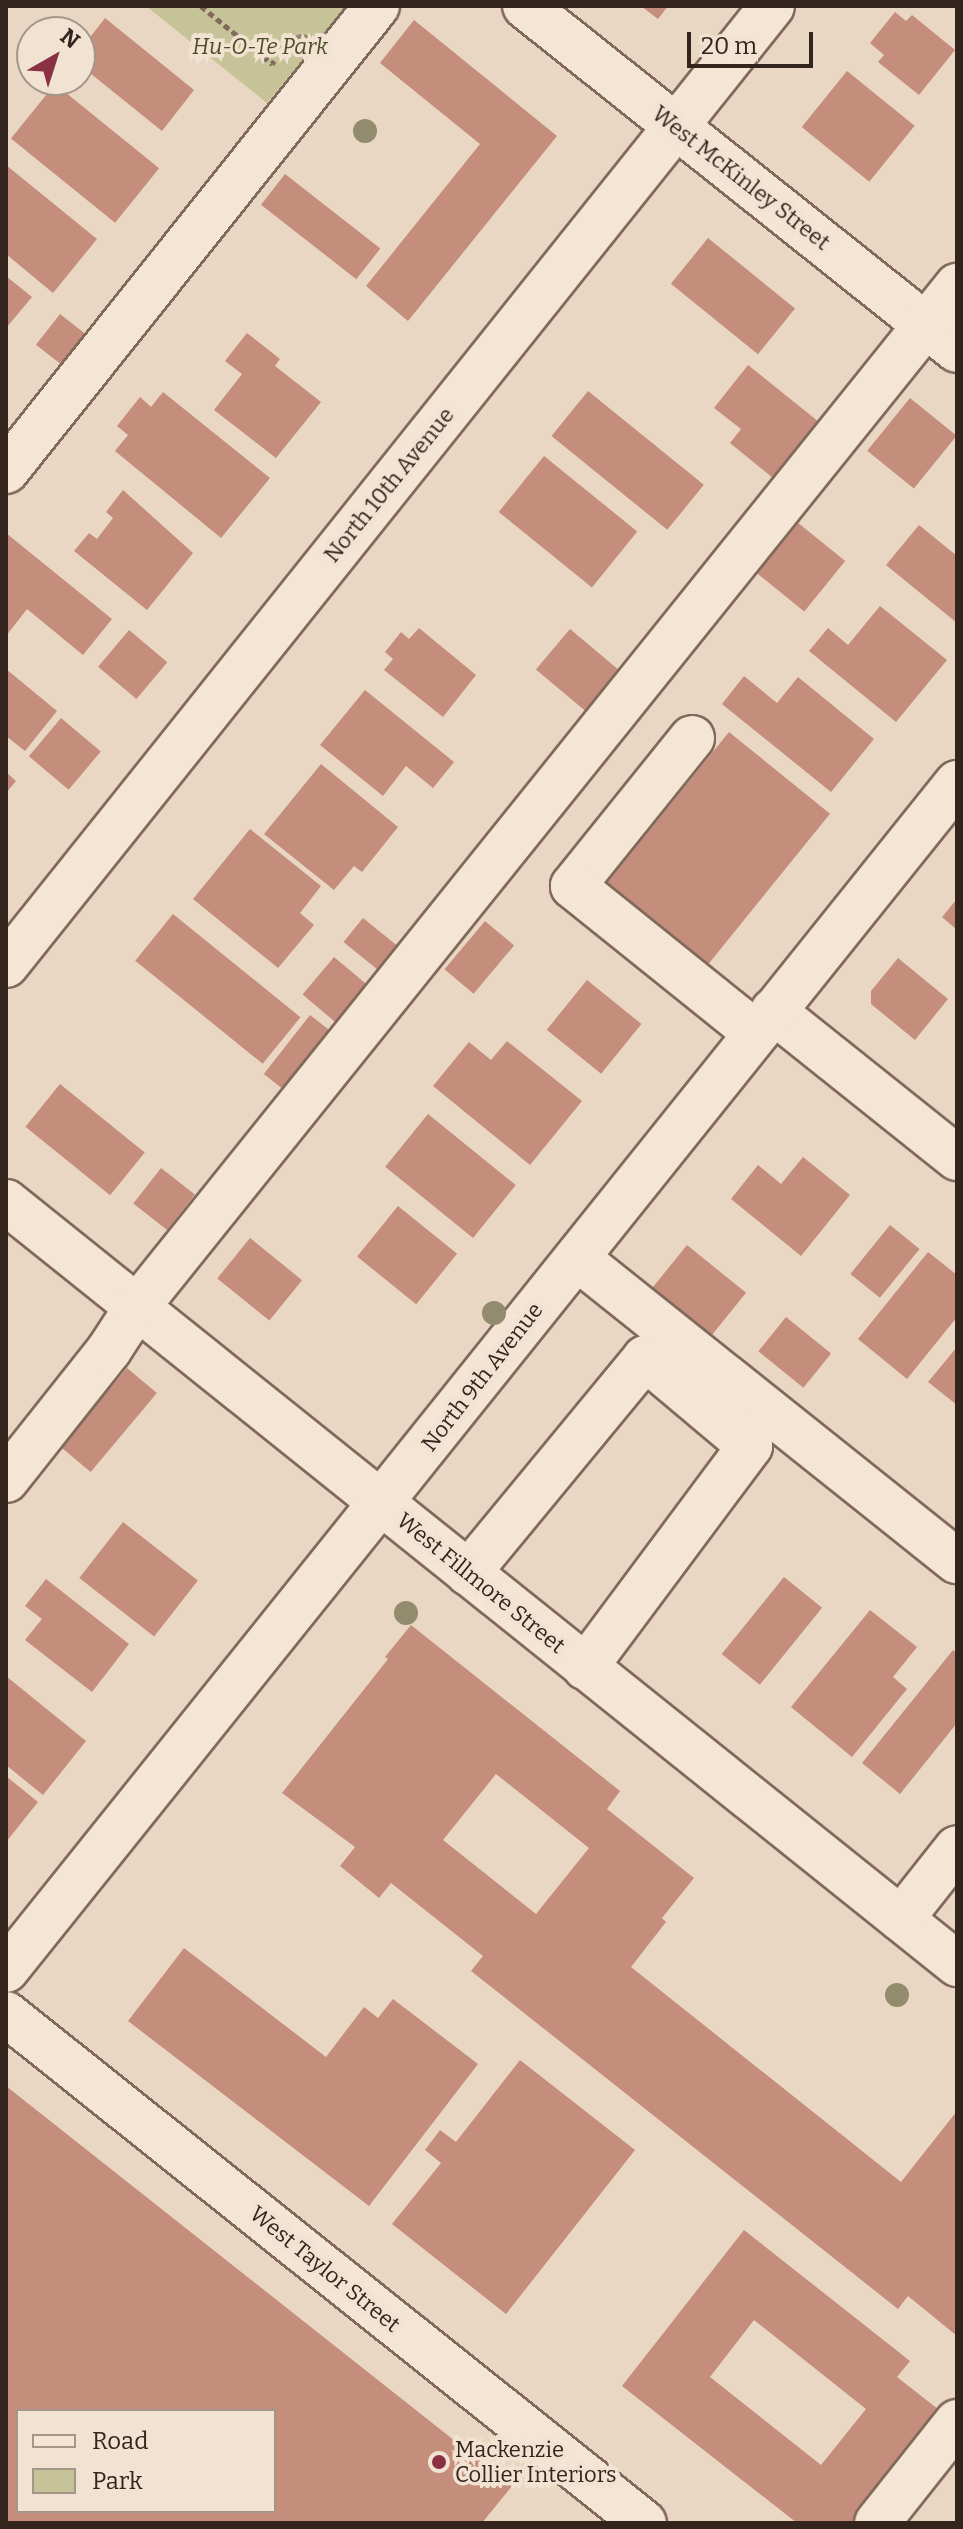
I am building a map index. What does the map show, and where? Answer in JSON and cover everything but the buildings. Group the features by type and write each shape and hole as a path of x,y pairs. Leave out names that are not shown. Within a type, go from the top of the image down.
{"street":[{"path":"6,471 377,6"},
{"name":"West McKinley Street","path":"525,6 942,338"},
{"name":"North 10th Avenue","path":"6,965 772,6"},
{"path":"6,1480 109,1350 137,1307 942,338 957,286"},
{"path":"692,738 573,886 957,1158"},
{"name":"North 9th Avenue","path":"6,1970 957,783"},
{"name":"West Fillmore Street","path":"6,1202 957,1964"},
{"path":"577,1258 957,1561"},
{"path":"468,1573 645,1358 750,1446 585,1667"},
{"path":"901,1919 957,1848"},
{"name":"West Taylor Street","path":"6,2014 644,2523"},
{"path":"877,2523 957,2422"}],"path":[{"path":"201,6 272,64 281,52"}],"green space":[{"name":"Hu-O-Te Park","path":"146,6 347,6 267,103"}],"place":[{"name":"Mackenzie Collier Interiors","path":"439,2462"}]}
